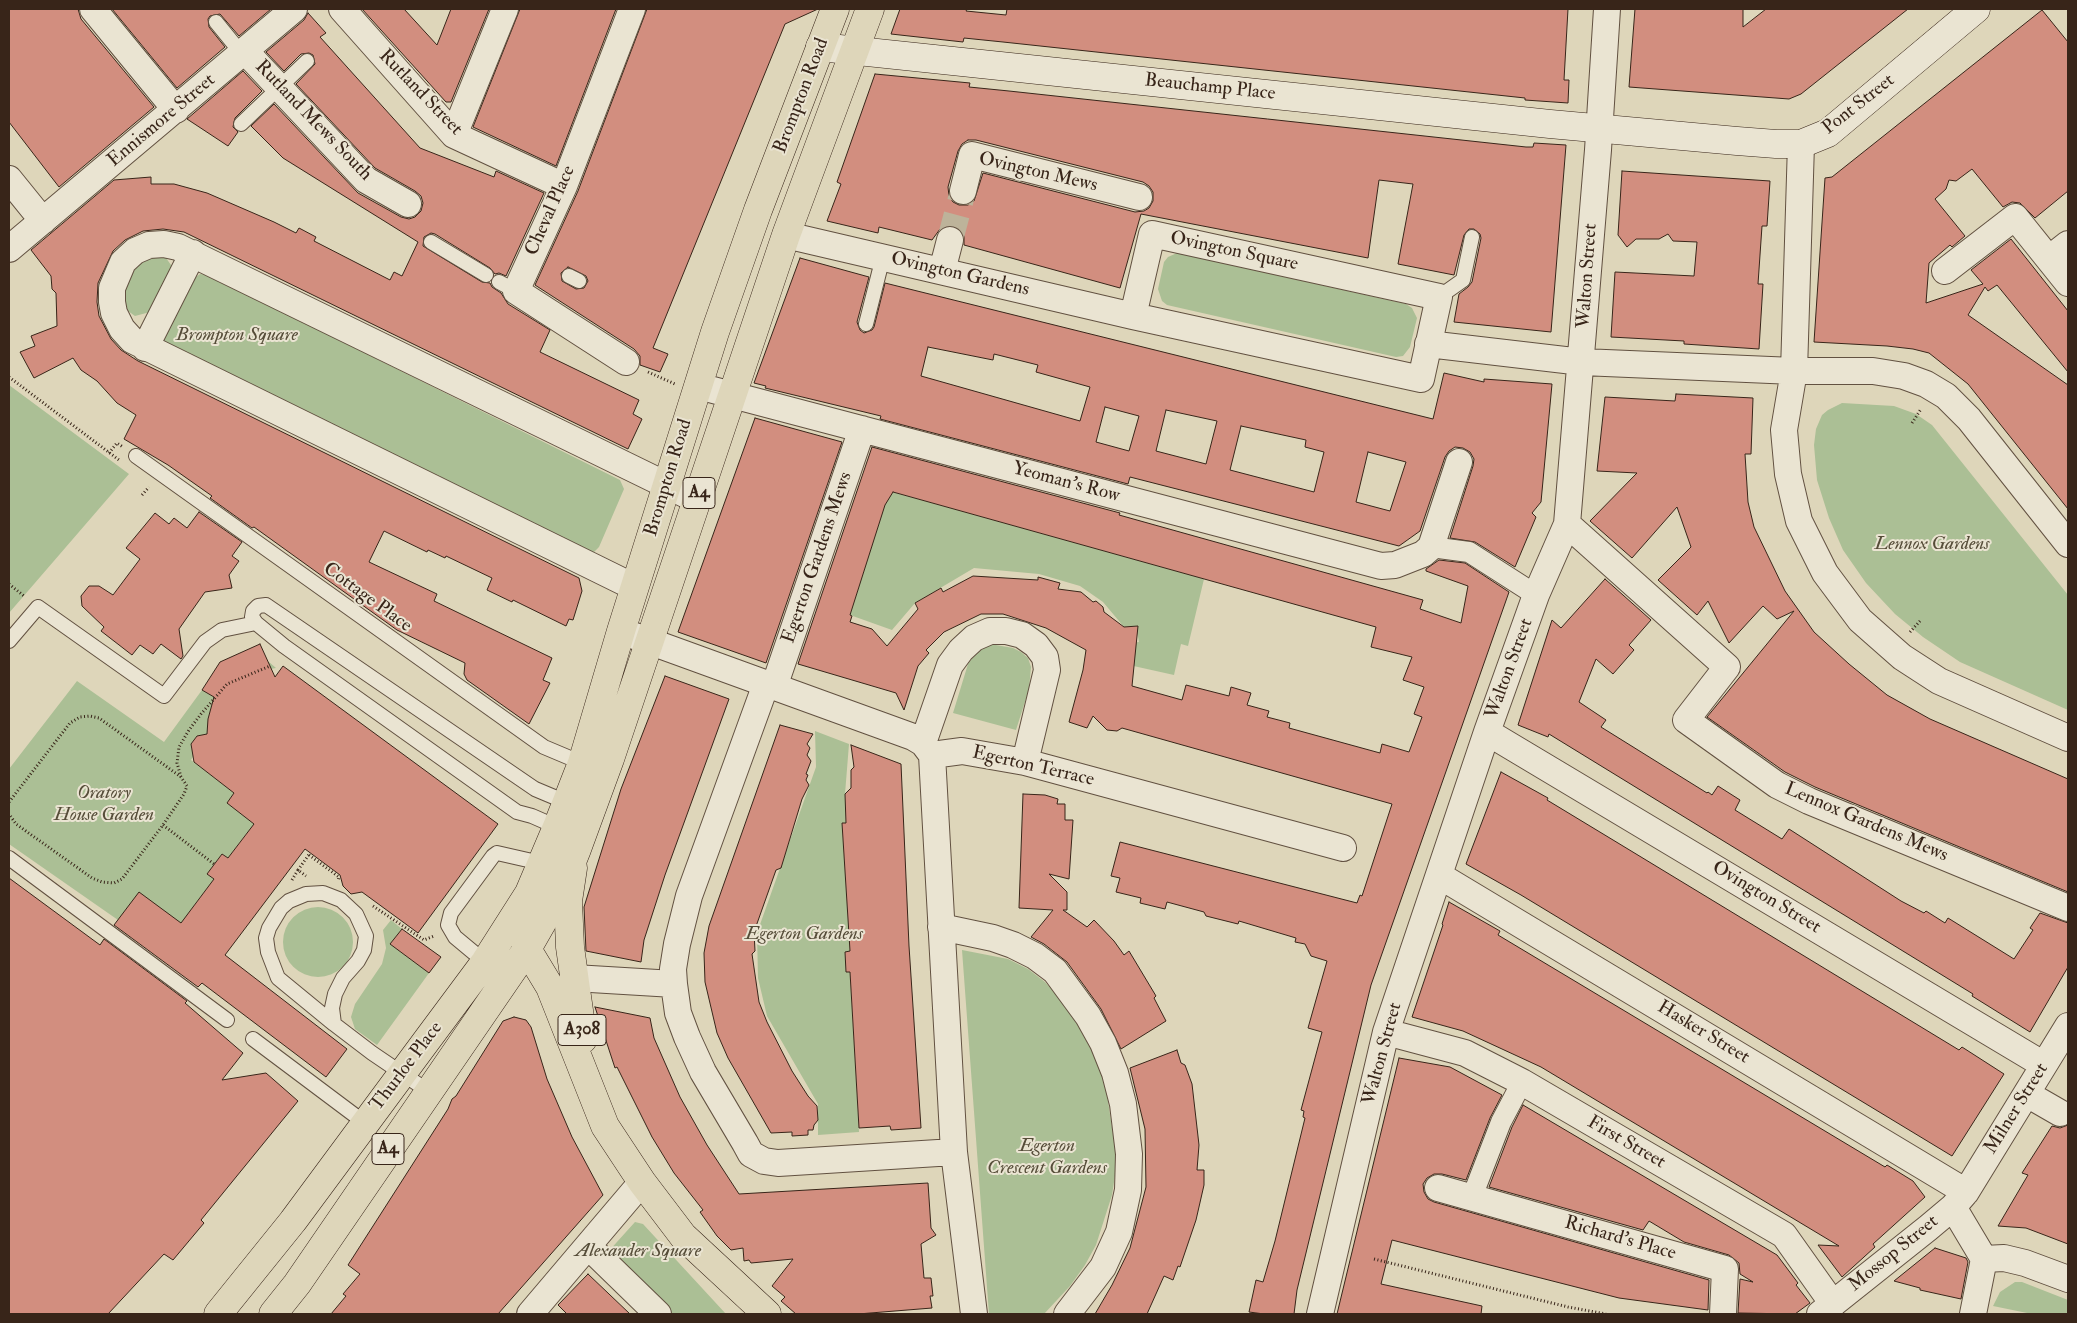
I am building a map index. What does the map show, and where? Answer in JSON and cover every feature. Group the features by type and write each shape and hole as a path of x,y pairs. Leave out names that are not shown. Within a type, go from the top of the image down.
{"main road":[{"name":"Brompton Road","path":"767,1314 683,1236 642,1182 605,1126 550,986 526,949 518,911 529,893 582,763 634,587 697,389 758,210 835,9"},
{"name":"Brompton Road","path":"591,1092 570,948 568,901 570,879 578,849 650,642 786,234 870,9"},
{"name":"Pont Street","path":"1600,128 1737,142 1801,144 1828,133 1976,9"},
{"name":"Beauchamp Place","path":"820,47 1600,128"},
{"name":"Brompton Road","path":"526,949 551,907 578,849"},
{"name":"Thurloe Place","path":"218,1314 293,1221 485,962 518,911"},
{"name":"Thurloe Place","path":"273,1314 297,1284 526,949"}],"street":[{"path":"93,9 176,110"},
{"name":"Rutland Street","path":"342,9 454,135 564,186"},
{"path":"454,135 505,9"},
{"name":"Cheval Place","path":"632,9 535,260 507,286 633,366"},
{"name":"Walton Street","path":"1320,1314 1386,1032 1487,732 1536,595 1567,524 1582,362 1607,9"},
{"name":"Ennismore Street","path":"9,249 244,52 282,13"},
{"name":"Rutland Mews South","path":"244,52 366,180 408,204"},
{"path":"1801,144 1794,371 1784,430 1788,474 1799,521 1825,573 1860,620 1902,657 1940,681 2068,738"},
{"name":"Ovington Mews","path":"963,191 972,155 1139,197"},
{"path":"9,179 43,221"},
{"path":"1945,271 2015,217 2059,252 2068,283"},
{"name":"Ovington Gardens","path":"786,234 1133,316"},
{"name":"Ovington Square","path":"1133,316 1152,234 1439,297"},
{"path":"942,271 950,240"},
{"path":"634,587 132,340 122,329 114,313 112,288 116,275 124,262 135,251 149,245 164,244 178,247 697,500"},
{"path":"145,348 193,254"},
{"path":"1133,316 1421,379 1439,297"},
{"path":"1428,344 1582,362 1794,371 1873,371 1904,376 1926,384 1940,392 1968,419 2068,544"},
{"name":"Yeoman's Row","path":"697,389 732,394 1381,566 1395,565 1423,554 1430,547"},
{"name":"Egerton Gardens Mews","path":"770,686 862,429"},
{"path":"1459,462 1430,547 1469,552 1536,595"},
{"name":"Lennox Gardens Mews","path":"1567,524 1727,667 1686,720 1777,785 1809,802 2068,908"},
{"path":"621,631 913,737 927,749"},
{"path":"974,1314 954,1152 941,927 927,749 950,665 961,650 974,638 990,631 1006,631 1022,635 1036,645 1045,657 1047,670 1025,762"},
{"path":"770,686 689,896 673,969 678,1013 699,1063 752,1154 764,1161 778,1163 954,1152"},
{"name":"Ovington Street","path":"1487,732 2044,1065"},
{"name":"Egerton Terrace","path":"927,749 962,752 1025,762 1343,848"},
{"name":"Hasker Street","path":"1440,876 1959,1199"},
{"path":"941,927 993,938 1013,945 1035,956 1054,971 1088,1016 1115,1073 1123,1104 1129,1154 1128,1190 1119,1232 1103,1267 1067,1314"},
{"path":"574,978 674,984"},
{"name":"Milner Street","path":"1959,1199 2027,1094 2068,1026"},
{"name":"First Street","path":"1386,1032 1465,1053 1522,1082 1784,1235 1826,1309"},
{"path":"1472,1197 1501,1122 1522,1082"},
{"path":"2027,1094 2060,1113"},
{"path":"530,1314 642,1182"},
{"name":"Richard's Place","path":"1438,1188 1725,1269 1723,1314"},
{"path":"1959,1199 1984,1259 1973,1314"},
{"name":"Mossop Street","path":"1826,1309 1959,1199"},
{"path":"588,1246 658,1314"},
{"path":"1984,1259 2004,1258 2018,1261 2068,1279"}],"lane":[{"path":"216,22 244,52"},
{"path":"242,124 307,61"},
{"path":"1439,297 1463,280 1472,236"},
{"path":"431,242 486,275"},
{"path":"866,324 883,257"},
{"name":"Cottage Place","path":"136,456 544,747 582,763"},
{"path":"266,605 536,789 562,814 532,816 517,812 284,646 256,623 252,617 253,611 258,606 266,605"},
{"path":"9,641 38,607 164,696 205,642 222,630 256,623"},
{"path":"485,962 455,937 448,921 451,912 493,856 502,853 541,863"},
{"path":"9,858 227,1020"},
{"path":"334,1024 332,1008 335,994 343,978 358,961 364,950 366,936 356,914 341,900 323,893 306,894 289,901 274,917 266,938 268,952 278,978 334,1024 372,1053 428,1091"},
{"path":"253,1039 365,1123"}],"path":[{"path":"633,366 697,389"},
{"path":"1912,422 1916,414"},
{"path":"1913,628 1920,621"},
{"path":"9,814 16,824 92,878 102,882 114,883 122,879 184,794 187,786 181,777 177,763 179,747 189,730 227,684 270,666"},
{"path":"9,802 70,723 80,717 90,716 99,718 181,777"},
{"path":"163,825 214,864"},
{"path":"290,882 310,854 338,877 338,885"},
{"path":"298,870 309,878"},
{"path":"370,904 424,940 450,929"},
{"path":"1374,1259 1568,1307 1606,1314"}],"green space":[{"path":"1177,253 1406,304 1412,308 1417,318 1410,347 1403,356 1396,357 1167,305 1162,301 1158,289 1164,262 1168,257"},
{"path":"159,255 166,258 171,265 171,274 150,312 135,316 128,311 122,296 127,278 142,260"},
{"name":"Brompton Square","path":"200,274 208,275 620,480 624,489 599,547 594,552 588,551 164,343 163,337 193,279"},
{"path":"9,385 129,474 9,613"},
{"name":"Lennox Gardens","path":"1842,403 1894,406 1916,414 1932,425 2068,595 2068,710 1960,662 1923,637 1895,614 1866,583 1843,550 1829,518 1817,480 1814,445 1816,429 1822,415"},
{"path":"889,491 1204,579 1188,646 1181,644 1174,675 1129,665 1130,643 1139,642 1136,626 1124,627 1103,602 1080,586 1039,574 974,568 915,603 892,630 850,615"},
{"path":"990,644 1013,648 1021,652 1028,658 1031,667 1029,689 1016,730 953,713 968,664 975,653"},
{"name":"Oratory House Garden","path":"269,662 276,668 265,670 215,699 208,719 208,735 197,736 191,744 191,749 196,752 191,760 234,793 227,803 258,827 246,834 228,858 222,854 207,874 214,879 195,904 183,925 118,920 9,844 9,769 77,681 164,742 202,690 212,696 226,678 234,678"},
{"name":"Egerton Gardens","path":"815,731 849,744 845,794 846,823 842,824 850,951 846,972 850,972 859,1132 818,1135 818,1104 767,1016 758,978 757,933 816,767"},
{"path":"311,907 325,907 338,913 347,922 353,935 351,955 343,967 325,977 311,977 298,971 289,962 283,949 283,935 289,922 298,913"},
{"path":"391,920 402,929 390,944 429,973 377,1045 355,1029 351,1017 355,1004 382,964 386,948 383,930"},
{"name":"Egerton Crescent Gardens","path":"962,950 1008,959 1028,969 1045,982 1064,1003 1082,1030 1097,1060 1106,1088 1115,1147 1116,1169 1112,1195 1096,1245 1085,1265 1070,1286 1044,1314 989,1314"},
{"name":"Alexander Square","path":"635,1222 643,1224 726,1314 669,1314 607,1253"},
{"path":"2015,1282 2022,1282 2068,1300 2068,1314 2032,1314 1993,1306 2000,1292"}],"building":[{"path":"9,9 78,9 81,19 154,107 59,187 9,122"},
{"path":"112,9 271,9 239,36 220,14 210,16 208,19 209,27 225,47 177,88"},
{"path":"362,9 404,9 437,45 451,9 489,9 451,102 446,102"},
{"path":"520,9 616,9 556,166 473,127"},
{"path":"647,9 818,9 785,24 653,348 668,354 660,372 640,365 640,356 634,349 535,285 578,191","holes":["568,267 586,276 588,281 584,288 576,289 562,281 561,273"]},
{"path":"900,9 967,9 966,11 1006,15 1007,9 1568,9 1564,80 1569,80 1568,103 1525,100 1525,98 964,38 963,42 891,34"},
{"path":"1635,9 1743,9 1743,27 1766,9 1908,9 1801,94 1789,99 1629,87"},
{"path":"2042,10 2068,42 2068,191 2035,218 2020,203 2012,202 2003,207 1972,169 1956,181 1949,180 1946,189 1935,199 1965,236 1952,247 1950,245 1929,263 1926,303 1983,284 1971,270 2011,239 2068,311 2068,372 1997,285 1988,291 1985,287 1968,315 2068,385 2068,509 1968,384 1929,353 1887,346 1814,342 1825,178 1832,177"},
{"path":"308,13 326,33 320,37 420,148 494,177 496,171 544,193 506,276 499,273 495,274 490,268 435,234 431,233 424,237 423,246 482,282 490,283 492,287 501,293 508,304 550,330 540,352 639,400 633,414 642,419 628,449 184,232 163,229 143,231 125,240 113,251 98,283 97,302 99,316 111,339 121,350 138,361 579,578 582,591 573,620 569,619 566,626 513,600 512,602 487,590 492,578 446,556 445,558 428,550 427,552 384,531 369,562 437,594 434,601 552,658 543,680 550,683 529,724 467,680 464,674 465,663 397,630 254,527 252,528 210,498 212,496 168,465 124,439 136,415 117,403 97,381 81,370 73,358 34,378 20,352 35,346 31,336 57,326 56,293 52,289 51,276 31,250 114,180 151,177 151,184 174,184 207,193 296,233 299,228 316,237 314,241 390,280 394,272 402,276 418,242 283,158 251,126 274,104 358,193 401,217 409,219 415,217 421,211 423,203 421,196 375,168 296,84 315,64 313,55 309,53 301,54 284,71 266,52 304,20"},
{"path":"243,71 262,91 235,118 233,127 238,132 228,146 187,119"},
{"path":"875,74 970,83 969,87 1526,147 1533,147 1534,143 1566,145 1551,332 1454,322 1459,294 1472,282 1481,238 1480,234 1474,229 1469,229 1464,235 1454,275 1398,264 1413,184 1379,180 1368,258 1141,214 1120,288 964,245 964,236 960,229 953,225 946,225 940,229 932,240 879,227 878,233 827,221 841,184 837,182","holes":["968,140 976,140 1143,182 1153,192 1153,201 1149,208 1144,211 1135,212 983,173 974,201 968,205 959,205 953,202 949,196 948,187 958,151 962,144"]},
{"path":"1622,171 1770,181 1767,226 1762,226 1758,284 1763,284 1759,349 1684,344 1684,341 1611,337 1615,272 1694,276 1697,242 1673,241 1668,234 1659,239 1636,239 1627,247 1618,235"},
{"path":"800,258 869,277 857,322 860,330 864,333 872,330 874,327 885,283 1433,419 1444,373 1484,382 1484,379 1552,384 1541,502 1532,513 1536,517 1515,567 1475,542 1450,538 1473,466 1474,459 1470,452 1463,448 1455,447 1445,457 1420,531 1399,546 1130,477 1128,484 880,419 881,416 765,388 766,386 754,383","holes":["928,347 993,360 994,354 1038,365 1036,372 1090,387 1080,421 921,376","1105,407 1139,416 1129,451 1096,442","1166,410 1217,421 1206,464 1156,451","1241,426 1306,440 1305,447 1324,452 1314,492 1230,470","1368,452 1406,462 1390,511 1356,502"]},
{"path":"1676,394 1753,398 1751,454 1745,454 1748,502 1754,527 1785,591 1814,632 1887,695 1930,719 2068,779 2068,892 1815,787 1785,772 1707,717 1794,611 1777,619 1763,606 1729,643 1708,601 1697,615 1658,580 1691,547 1677,507 1632,558 1590,521 1637,473 1597,471 1605,397 1675,401"},
{"path":"755,418 842,442 766,663 678,632"},
{"path":"872,447 1120,513 1119,515 1423,600 1420,609 1461,623 1468,586 1426,571 1426,569 1439,560 1465,563 1509,592 1371,985 1297,1290 1294,1314 1249,1312 1256,1280 1263,1282 1275,1241 1305,1118 1303,1117 1304,1111 1301,1110 1322,1032 1308,1028 1327,961 1311,956 1305,944 1295,942 1296,938 1239,921 1238,924 1206,916 1204,912 1167,902 1165,909 1140,903 1141,898 1116,892 1120,878 1111,876 1120,842 1357,903 1360,895 1362,896 1392,804 1122,728 1117,731 1107,730 1093,716 1087,728 1069,722 1083,670 1086,650 1046,628 1003,614 981,614 944,632 926,650 929,653 918,666 904,710 896,693 798,664","holes":["893,492 1376,627 1371,647 1412,657 1403,680 1424,687 1414,714 1422,717 1409,752 1382,744 1380,753 1289,728 1290,723 1267,717 1269,711 1247,705 1251,693 1231,687 1229,696 1186,685 1182,700 1132,686 1138,626 1124,627 1104,612 1103,607 1096,601 1093,602 1081,592 1058,589 1060,583 1038,577 1038,580 973,576 943,592 941,588 915,603 918,609 887,646 872,629 850,622 852,616 850,615 885,505"]},
{"path":"199,512 242,542 232,556 239,561 229,575 232,588 205,592 179,629 183,656 181,659 161,644 153,654 140,645 132,655 101,631 104,627 82,606 81,596 89,586 99,586 113,595 140,559 126,548 155,513 169,524 174,518 187,528"},
{"path":"1605,579 1651,620 1629,645 1634,650 1613,674 1596,659 1579,702 1606,720 1601,727 1707,793 1712,795 1718,786 1740,800 1735,810 1782,839 1789,829 1901,901 1924,913 1926,911 1945,923 1948,918 2014,959 2033,930 2030,928 2040,913 2068,923 2068,967 2030,1032 1972,996 1973,994 1549,734 1548,737 1518,725 1552,620 1561,628"},
{"path":"260,644 275,677 283,666 498,824 418,933 362,892 351,894 343,886 340,875 305,849 225,955 347,1049 326,1077 202,983 198,987 114,925 139,892 181,923 214,879 207,874 222,854 228,858 254,824 227,803 234,793 194,762 191,744 197,736 207,734 208,719 214,697 202,690 220,662"},
{"path":"665,676 729,699 665,875 644,940 641,962 586,951 584,907 621,789"},
{"path":"780,725 813,734 807,744 810,748 807,755 811,761 806,774 808,775 806,780 809,785 802,799 781,868 776,870 754,932 755,951 752,954 759,1002 767,1022 792,1071 808,1096 817,1106 818,1120 813,1130 808,1130 808,1135 792,1136 792,1132 771,1133 728,1058 717,1033 705,982 704,953 709,926"},
{"path":"851,745 901,764 909,946 921,1128 891,1130 890,1126 859,1128 850,972 846,972 845,952 850,951 842,823 846,823 845,794 851,788 851,770 854,767"},
{"path":"1501,772 1548,798 1547,800 1959,1050 1962,1047 2004,1074 1952,1156 1521,895 1466,864"},
{"path":"1023,794 1045,795 1058,799 1057,804 1065,804 1065,820 1073,820 1069,879 1049,874 1067,892 1067,910 1063,910 1087,927 1094,920 1114,941 1124,955 1129,951 1156,996 1154,998 1166,1021 1121,1049 1101,1009 1067,962 1044,944 1031,937 1053,910 1019,908"},
{"path":"9,878 100,945 104,939 187,1001 185,1003 243,1053 222,1080 266,1073 298,1101 201,1220 204,1223 173,1260 164,1254 108,1314 9,1314"},
{"path":"1449,902 1500,931 1498,935 1885,1167 1887,1165 1913,1181 1925,1197 1873,1244 1875,1247 1842,1277 1818,1245 1839,1246 1541,1067 1463,1031 1412,1017"},
{"path":"402,929 441,957 429,973 390,944"},
{"path":"595,1007 650,1018 654,1038 680,1097 707,1145 739,1194 928,1183 931,1228 936,1235 921,1244 924,1278 931,1278 933,1296 930,1296 932,1308 858,1314 796,1314 781,1301 785,1297 772,1286 793,1259 751,1263 749,1260 744,1261 743,1248 731,1250 717,1236 700,1212 703,1210 674,1173 652,1137 617,1067 615,1068"},
{"path":"514,1017 526,1020 531,1027 547,1079 572,1137 603,1195 498,1314 331,1314 346,1296 343,1294 360,1274 348,1265 503,1021"},
{"path":"1177,1050 1181,1063 1185,1065 1192,1084 1199,1145 1197,1170 1204,1170 1204,1185 1196,1220 1180,1267 1178,1266 1173,1280 1164,1276 1147,1314 1095,1314 1130,1248 1146,1187 1145,1129 1130,1068"},
{"path":"1399,1058 1450,1067 1502,1095 1490,1118 1466,1180 1434,1174 1427,1178 1423,1184 1424,1192 1428,1199 1709,1280 1708,1310 1619,1298 1392,1240 1381,1284 1482,1306 1481,1314 1337,1314"},
{"path":"1523,1105 1777,1255 1810,1303 1795,1314 1738,1313 1740,1279 1753,1282 1740,1274 1739,1263 1729,1255 1684,1242 1649,1221 1643,1230 1489,1187 1512,1127"},
{"path":"2068,1125 2068,1244 2026,1228 1998,1226 2028,1175 2022,1173 2052,1126 2060,1128"},
{"path":"1935,1248 1966,1258 1968,1262 1961,1299 1920,1290 1920,1288 1894,1281"},
{"path":"588,1274 630,1314 567,1314 558,1305"}],"tunnel":[{"path":"950,240 963,191"}]}
